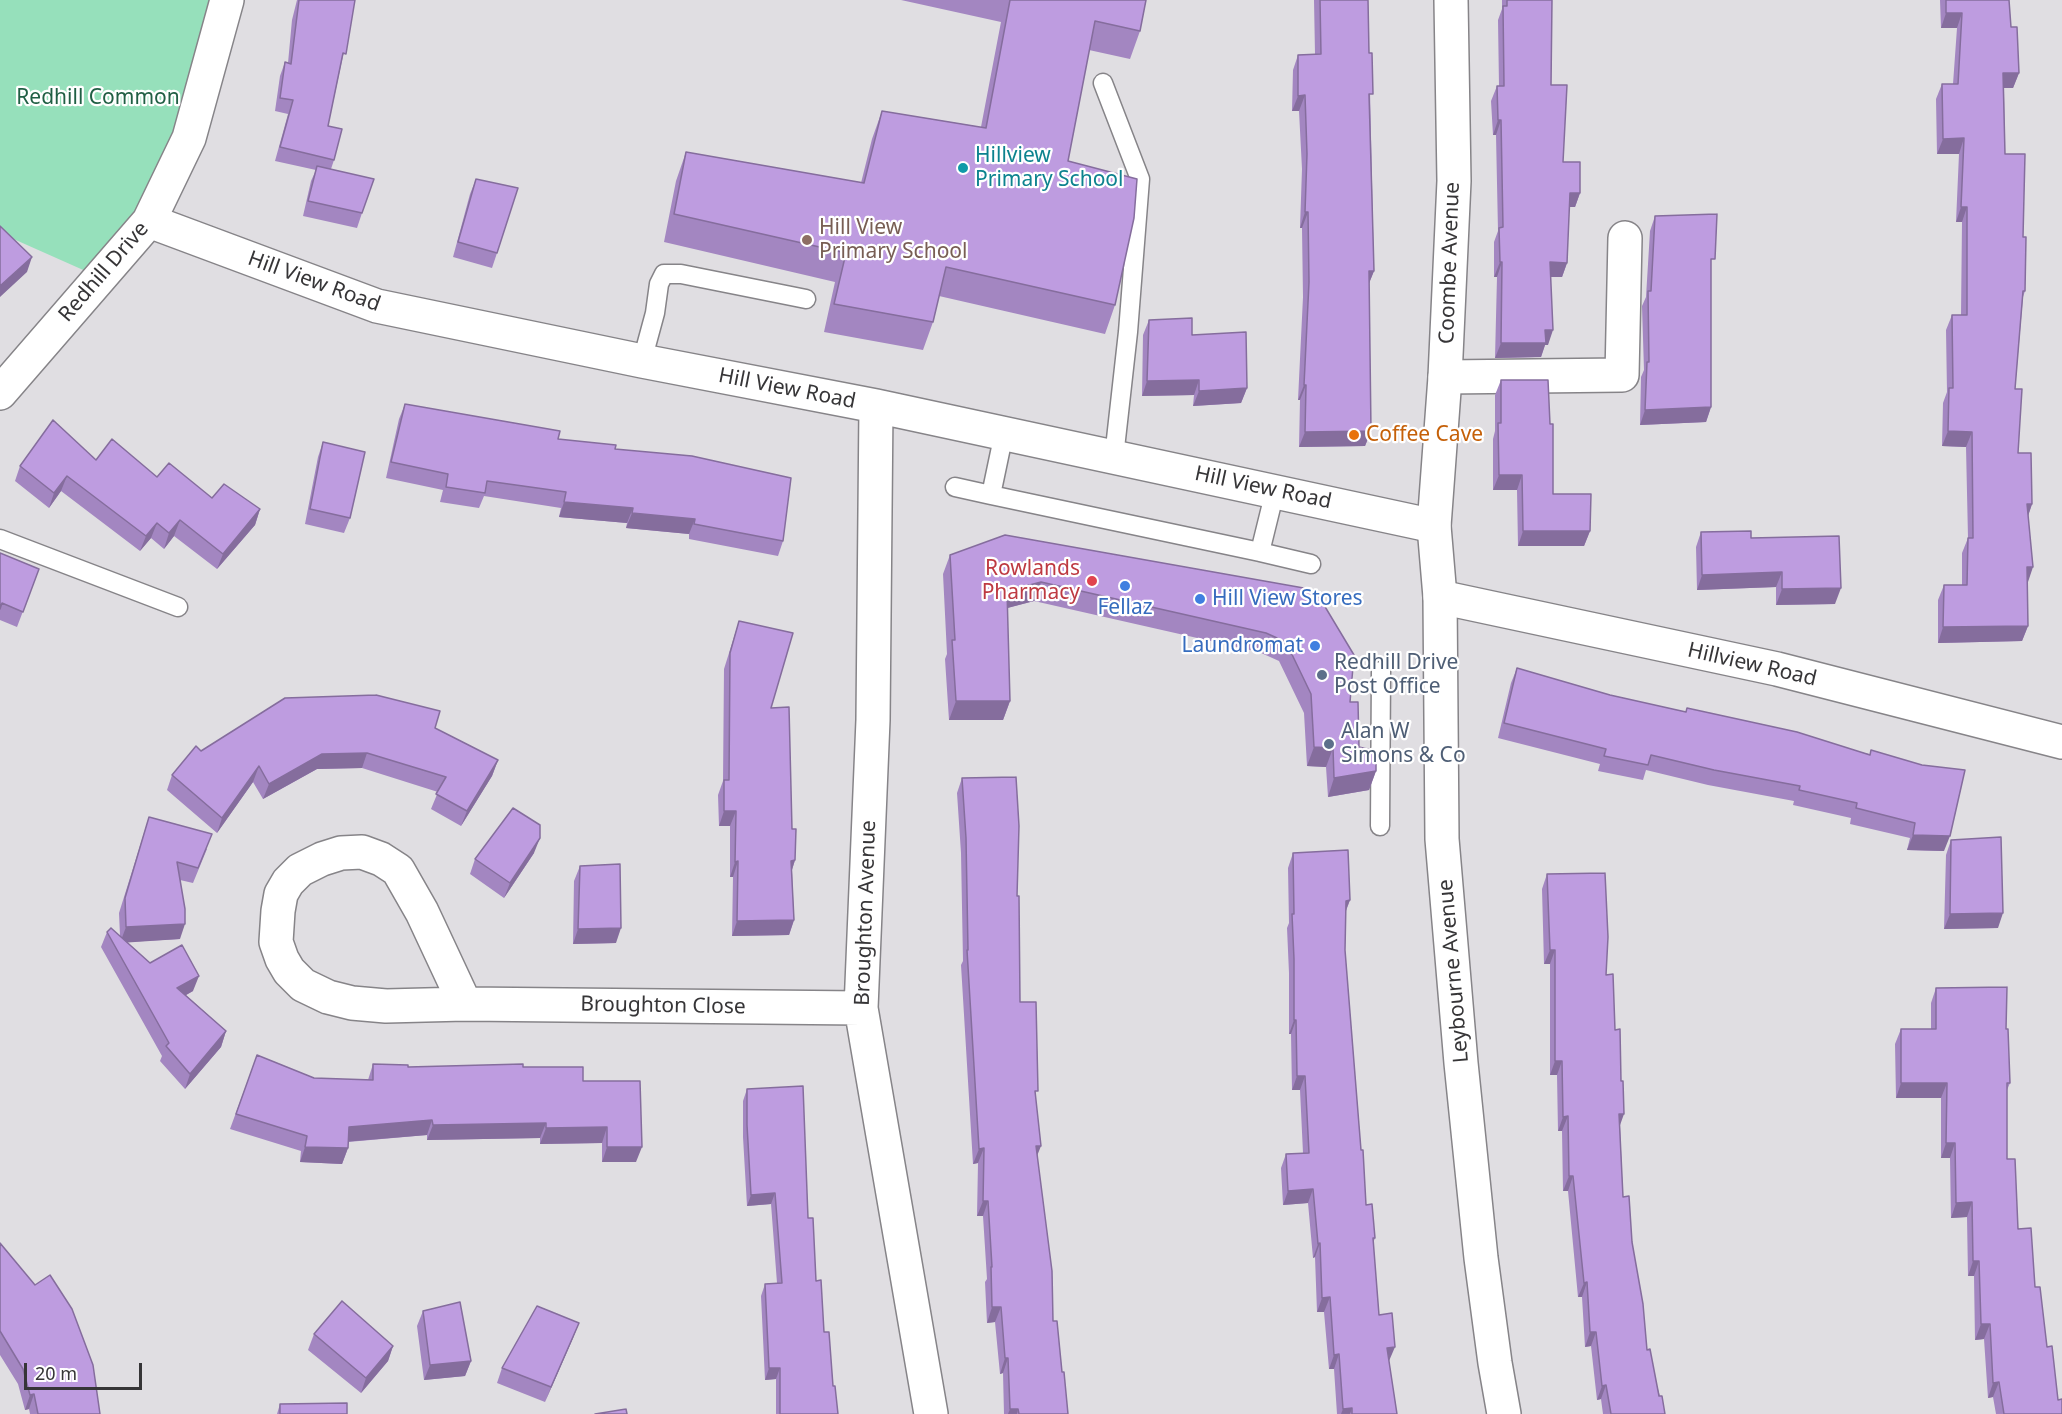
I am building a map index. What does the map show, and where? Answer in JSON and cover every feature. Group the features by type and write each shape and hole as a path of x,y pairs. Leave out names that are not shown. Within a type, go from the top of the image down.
{"street":[{"name":"Redhill Drive","path":"6,375 149,221 189,138 227,0"},
{"name":"Coombe Avenue","path":"1434,526 1445,377 1454,182 1451,0"},
{"name":"Hill View Road","path":"149,221 378,306 642,361 876,406 1434,526"},
{"path":"1445,377 1622,375 1625,238"},
{"name":"Broughton Avenue","path":"876,406 873,720 861,1008 931,1414"},
{"name":"Leybourne Avenue","path":"1434,526 1440,597 1442,838 1461,1063 1481,1258 1504,1414"},
{"name":"Hillview Road","path":"1440,597 1777,669 2062,742"},
{"name":"Broughton Close","path":"465,1004 422,912 398,870 381,859 362,852 341,853 322,859 300,870 280,894 276,942 289,971 303,985 328,997 352,1003 386,1006 465,1004 861,1008"}],"lane":[{"path":"1103,83 1140,179 1128,332 1114,457"},
{"path":"642,361 655,313 659,284 664,274 681,274 806,299"},
{"path":"991,495 1004,433"},
{"path":"955,487 1311,564"},
{"path":"1260,552 1275,491"},
{"path":"0,539 178,607"},
{"path":"1380,826 1381,671"}],"green space":[{"name":"Redhill Common","path":"0,0 227,0 189,138 99,277 0,233"}],"building":[{"path":"299,0 355,0 346,54 343,53 328,126 342,129 334,160 280,147 293,100 280,98 285,62 291,64"},
{"name":"Hillview Primary School","path":"1010,0 1146,0 1140,31 1095,21 1068,161 1137,179 1134,218 1115,305 946,267 933,322 834,304 846,253 674,214 686,152 864,183 882,111 986,128"},
{"path":"1320,0 1368,0 1369,53 1372,53 1373,94 1369,94 1374,271 1369,271 1371,431 1305,432 1306,385 1304,385 1309,282 1308,212 1305,212 1307,154 1305,95 1298,96 1298,55 1321,54"},
{"path":"1507,0 1552,0 1551,85 1567,85 1563,162 1580,162 1580,193 1570,193 1567,263 1550,262 1553,330 1545,330 1546,343 1501,343 1502,262 1500,262 1499,228 1503,227 1501,120 1498,120 1497,86 1504,86 1503,6 1507,6"},
{"path":"1946,0 2009,0 2011,27 2017,27 2019,73 2003,73 2005,154 2025,154 2023,237 2026,237 2025,291 2023,291 2015,389 2022,389 2018,453 2031,453 2032,504 2027,504 2033,567 2027,567 2028,626 1943,627 1944,585 1967,585 1968,538 1973,538 1972,432 1948,431 1949,388 1953,388 1952,315 1967,315 1967,207 1961,207 1964,138 1943,139 1942,84 1958,84 1962,13 1946,13"},
{"path":"317,166 374,179 362,213 308,201"},
{"path":"476,179 518,188 497,253 458,242"},
{"path":"1717,214 1715,259 1711,259 1711,407 1645,410 1647,362 1649,362 1648,291 1651,291 1655,216"},
{"path":"0,226 32,257 0,286"},
{"path":"1192,318 1192,335 1246,332 1247,388 1199,391 1199,380 1147,381 1149,320"},
{"path":"1501,380 1548,380 1550,424 1553,424 1553,494 1591,494 1590,531 1523,531 1522,475 1499,475 1498,423 1501,423"},
{"path":"405,404 560,431 558,439 616,445 615,449 692,456 791,478 783,541 694,524 695,519 632,513 633,508 564,502 566,492 487,481 485,493 446,487 448,474 391,462"},
{"path":"53,420 96,460 112,439 157,477 169,463 212,498 224,484 260,509 223,554 180,520 169,533 157,523 146,536 67,476 54,493 20,466"},
{"path":"323,442 365,452 350,518 310,509"},
{"path":"1751,531 1751,538 1839,536 1841,588 1782,589 1782,572 1702,575 1701,532"},
{"path":"1005,535 1315,590 1354,655 1350,702 1358,702 1359,747 1376,751 1376,771 1334,778 1333,748 1314,747 1311,694 1286,642 1266,633 1041,582 1007,591 1010,701 956,701 950,555"},
{"path":"0,553 39,569 23,612 2,603 0,609"},
{"path":"739,621 793,633 771,708 789,707 792,829 796,829 795,860 791,861 794,920 737,921 736,811 724,811 724,780 729,780 730,653"},
{"path":"1517,668 1610,695 1686,712 1687,708 1797,732 1870,755 1871,750 1922,765 1965,770 1950,836 1913,835 1915,823 1856,808 1857,803 1799,790 1800,786 1714,770 1651,755 1648,765 1604,756 1606,749 1504,723"},
{"path":"376,695 440,711 435,728 498,760 467,811 436,794 446,777 367,753 322,754 269,784 259,766 222,818 172,775 196,746 201,751 285,698"},
{"path":"1016,777 1019,826 1017,896 1019,896 1020,1002 1036,1002 1038,1091 1035,1091 1041,1146 1036,1146 1052,1271 1053,1321 1057,1321 1068,1414 1019,1414 1018,1409 1010,1409 1008,1358 1005,1358 1001,1307 992,1307 988,1201 983,1201 984,1148 979,1149 967,950 966,838 962,778"},
{"path":"513,808 540,825 540,838 510,883 475,859"},
{"path":"149,817 212,834 198,868 177,862 185,909 185,924 126,927 125,898"},
{"path":"2001,837 2003,913 1950,914 1951,840"},
{"path":"1348,850 1350,900 1346,901 1345,950 1361,1150 1363,1150 1366,1205 1372,1204 1379,1315 1392,1313 1395,1347 1387,1348 1397,1414 1352,1414 1352,1408 1343,1409 1339,1354 1334,1355 1330,1297 1322,1298 1320,1243 1318,1244 1313,1189 1288,1191 1286,1154 1309,1153 1305,1076 1297,1076 1296,1020 1294,1020 1293,853"},
{"path":"620,864 621,928 578,929 580,866"},
{"path":"1605,873 1608,937 1606,975 1613,974 1615,1030 1620,1029 1621,1081 1623,1081 1624,1114 1619,1114 1623,1197 1629,1196 1632,1242 1643,1304 1647,1350 1650,1349 1665,1414 1611,1414 1606,1385 1602,1386 1596,1332 1590,1332 1587,1282 1584,1283 1573,1176 1569,1176 1568,1116 1563,1117 1562,1061 1555,1061 1555,950 1550,950 1547,874"},
{"path":"111,928 150,963 182,945 199,976 177,988 226,1031 190,1074 166,1046 169,1043 107,932"},
{"path":"2007,987 2006,1029 2008,1029 2010,1083 2007,1083 2007,1159 2015,1159 2018,1229 2031,1228 2035,1287 2040,1287 2047,1347 2052,1346 2058,1400 2062,1399 2062,1414 2004,1414 1999,1382 1993,1383 1990,1324 1981,1324 1979,1261 1973,1261 1972,1202 1956,1203 1955,1143 1946,1143 1947,1083 1901,1083 1901,1029 1936,1029 1936,988"},
{"path":"257,1055 314,1078 373,1080 373,1064 408,1065 408,1067 523,1064 523,1067 583,1067 583,1081 640,1081 642,1147 607,1147 607,1127 546,1128 546,1123 433,1125 432,1120 349,1127 348,1148 305,1147 307,1136 236,1114"},
{"path":"803,1086 808,1218 813,1218 816,1281 821,1280 824,1332 829,1332 833,1386 835,1386 838,1414 780,1414 780,1368 769,1368 765,1284 782,1283 775,1193 751,1195 747,1089"},
{"path":"0,1243 35,1285 50,1275 72,1309 93,1365 100,1414 38,1414 34,1394 30,1395 23,1369 0,1331"},
{"path":"342,1301 393,1346 366,1378 314,1334"},
{"path":"460,1302 471,1361 430,1365 423,1311"},
{"path":"537,1306 579,1323 551,1387 502,1368"},
{"path":"347,1403 347,1414 280,1414 280,1404"},
{"path":"626,1409 627,1414 595,1414"}],"place":[{"name":"Hillview Primary School","path":"963,168"},
{"name":"Hill View Primary School","path":"807,240"},
{"name":"Coffee Cave","path":"1354,435"},
{"name":"Rowlands Pharmacy","path":"1092,581"},
{"name":"Fellaz","path":"1125,586"},
{"name":"Hill View Stores","path":"1200,599"},
{"name":"Laundromat","path":"1315,646"},
{"name":"Redhill Drive Post Office","path":"1322,675"},
{"name":"Alan W Simons & Co","path":"1329,744"}]}
